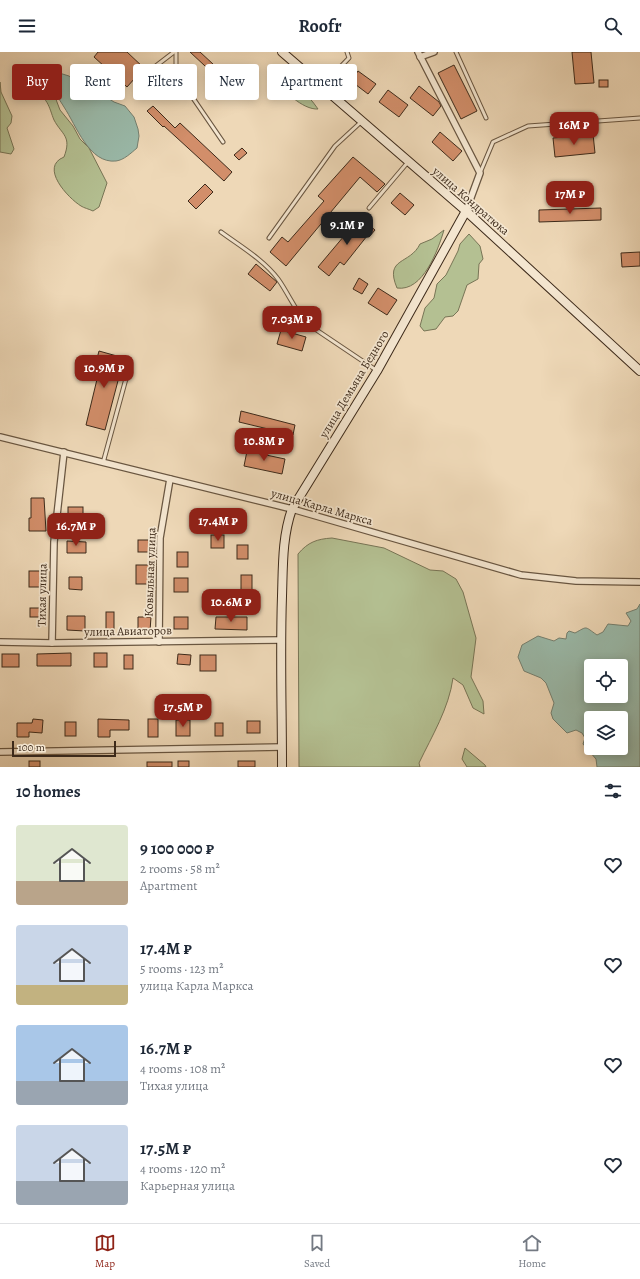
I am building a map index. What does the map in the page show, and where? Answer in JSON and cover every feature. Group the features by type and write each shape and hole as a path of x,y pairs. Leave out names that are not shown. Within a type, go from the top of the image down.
{"street":[{"name":"улица Кондратюка","path":"282,52 295,64"},
{"path":"434,52 419,54 480,173 466,211"},
{"name":"улица Кондратюка","path":"335,100 466,211 640,371"},
{"name":"улица Демьяна Бедного","path":"282,767 281,640 284,543 292,509 377,371 466,211"},
{"name":"улица Карла Маркса","path":"0,437 292,509 521,575 576,581 640,582"},
{"name":"Тихая улица","path":"52,643 54,542 64,452"},
{"name":"Ковыльная улица","path":"159,642 160,538 170,479"},
{"name":"улица Авиаторов","path":"0,642 52,643 281,640"},
{"path":"0,752 282,747"}],"lane":[{"path":"159,64 175,52"},
{"path":"175,52 176,68 180,79 223,142"},
{"path":"343,64 349,58 347,52"},
{"path":"456,52 486,118"},
{"path":"480,173 493,142 528,126 640,118"},
{"path":"269,238 335,146 361,122"},
{"path":"369,208 408,162"},
{"path":"221,232 267,267 278,278 301,318 377,371"},
{"path":"104,463 127,375"}],"green space":[{"path":"0,82 1,92 12,116 11,123 7,128 14,149 11,154 0,152"},
{"path":"45,100 56,100 60,110 73,126 80,139 89,148 107,183 99,207 93,211 81,206 69,196 63,190 55,175 54,168 57,162 64,157 67,144 65,136 54,120"},
{"path":"295,100 311,100 318,109 312,108"},
{"path":"444,230 438,248 422,277 406,287 397,288 394,278 396,266 416,251 420,244 432,239"},
{"path":"469,234 480,246 483,259 479,264 478,279 467,285 458,311 453,316 445,317 436,329 424,331 420,326 425,308 434,298 437,284 446,275 460,244"},
{"path":"332,538 384,548 430,570 443,571 456,579 463,592 476,638 471,677 483,701 484,714 473,708 463,685 453,678 444,711 419,763 420,767 299,767 298,554 313,542"},
{"path":"465,748 486,767 467,767 462,759"}],"shaded area":[{"path":"62,74 70,77 70,100 111,100 125,106 134,117 138,129 139,136 137,148 125,158 116,161 107,160 98,156 84,142 59,100 62,100"},
{"path":"640,604 640,767 597,767 596,759 593,755 628,755 628,711 584,711 584,736 582,733 576,730 567,733 553,719 551,713 554,703 546,683 541,678 524,671 518,657 522,645 538,636 554,641 559,638 566,639 569,631 575,633 586,628 597,635 603,632 608,624 628,626 631,621 626,613 637,609"}],"building":[{"path":"98,52 127,52 140,64 133,64 133,80 127,87 125,85 125,64 102,64 94,57"},
{"path":"190,52 200,52 213,64 205,64 205,66"},
{"path":"572,52 591,52 594,83 575,84"},
{"path":"454,65 477,111 461,119 438,73"},
{"path":"358,71 376,84 368,94 357,86"},
{"path":"599,80 608,80 608,87 599,87"},
{"path":"419,86 439,102 441,106 433,116 410,98"},
{"path":"388,90 408,105 399,117 379,102"},
{"path":"153,106 175,128 180,123 232,172 224,181 147,111"},
{"path":"440,132 462,151 453,161 432,142"},
{"path":"593,134 595,153 555,157 553,138"},
{"path":"242,148 247,153 239,160 234,155"},
{"path":"353,157 385,184 377,192 360,177 286,266 270,252 282,237 288,242 324,201 318,196"},
{"path":"205,184 213,192 196,209 188,201"},
{"path":"400,193 414,205 405,215 391,203"},
{"path":"601,208 601,220 539,222 539,210"},
{"path":"360,217 375,230 369,237 367,236 344,265 340,262 329,276 318,267"},
{"path":"640,252 640,266 622,267 621,253"},
{"path":"256,264 277,282 270,291 248,274"},
{"path":"359,278 368,284 362,294 353,289"},
{"path":"378,288 397,300 387,315 368,303"},
{"path":"281,330 306,337 302,351 277,344"},
{"path":"99,351 124,358 105,430 86,425 99,371 94,370"},
{"path":"241,411 295,425 293,435 239,422"},
{"path":"247,451 285,459 282,474 244,466"},
{"path":"31,498 44,498 46,531 29,531 29,518 31,518"},
{"path":"68,507 83,507 83,521 68,521"},
{"path":"211,535 224,535 224,548 211,548"},
{"path":"138,540 149,540 149,552 138,552"},
{"path":"67,541 86,542 86,553 67,553"},
{"path":"237,545 248,545 248,559 237,559"},
{"path":"177,552 188,552 188,567 177,567"},
{"path":"136,565 152,565 152,584 136,584"},
{"path":"29,571 41,571 41,587 29,587"},
{"path":"241,575 252,575 252,592 241,592"},
{"path":"69,577 82,577 82,590 69,589"},
{"path":"174,578 188,578 188,592 174,592"},
{"path":"30,608 40,608 40,617 30,617"},
{"path":"106,612 114,612 114,631 106,631"},
{"path":"67,616 85,616 85,631 67,630"},
{"path":"138,617 151,617 150,631 138,631"},
{"path":"174,617 188,617 188,629 174,629"},
{"path":"216,617 247,617 247,630 215,629"},
{"path":"71,653 71,666 37,666 37,654"},
{"path":"94,653 107,653 107,667 94,667"},
{"path":"2,654 19,654 19,667 2,667"},
{"path":"178,654 191,655 190,665 177,664"},
{"path":"124,655 133,655 133,669 124,669"},
{"path":"200,655 216,655 216,671 200,671"},
{"path":"33,719 43,720 42,733 29,732 29,737 17,737 17,723 32,723"},
{"path":"98,719 129,720 129,730 110,730 110,737 98,737"},
{"path":"148,719 158,719 158,737 148,737"},
{"path":"176,720 190,720 190,736 176,736"},
{"path":"247,721 260,721 260,733 247,733"},
{"path":"65,722 76,722 76,736 65,736"},
{"path":"215,723 223,723 223,736 215,736"},
{"path":"29,761 40,761 40,767 29,767"},
{"path":"178,761 189,761 189,767 178,767"},
{"path":"238,761 255,761 255,767 238,767"},
{"path":"147,762 172,762 172,767 147,767"}]}
